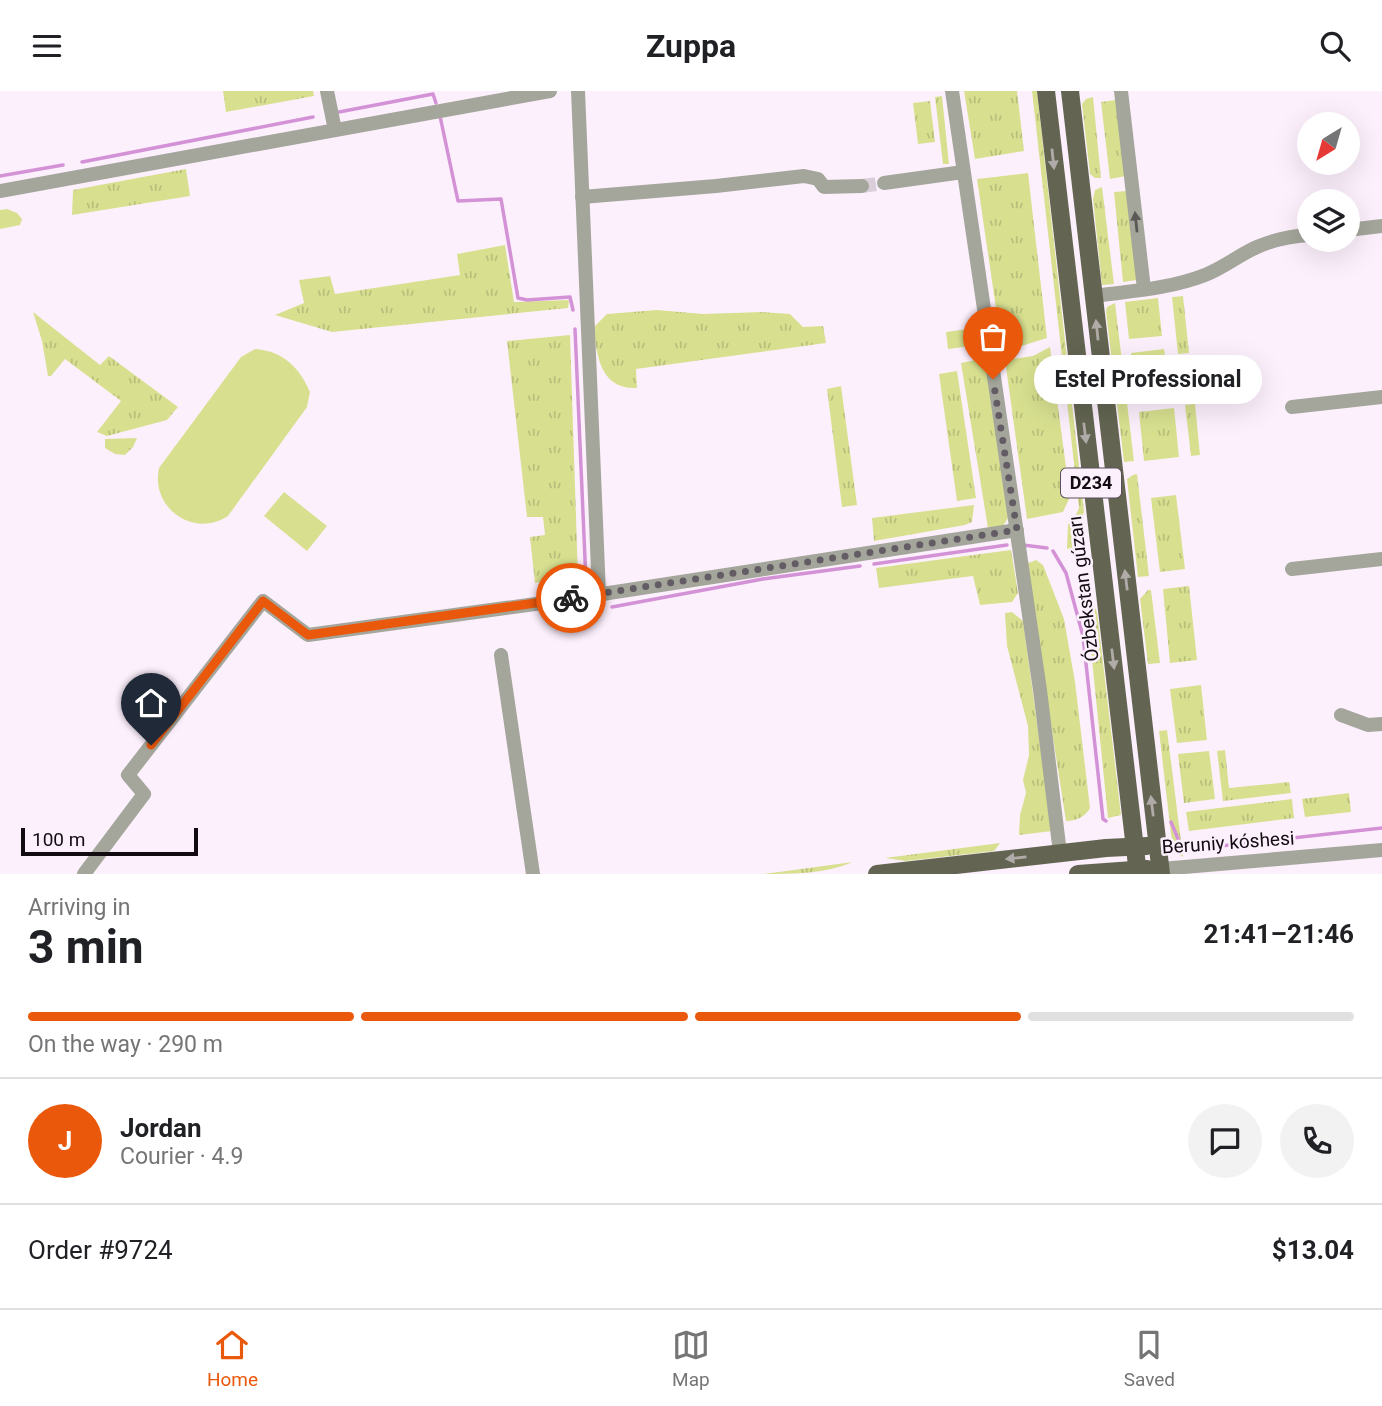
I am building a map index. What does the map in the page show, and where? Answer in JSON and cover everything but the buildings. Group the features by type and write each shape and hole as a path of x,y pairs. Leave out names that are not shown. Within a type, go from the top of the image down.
{"main road":[{"name":"Ózbekstan gúzarı","path":"1046,91 1138,872"},
{"name":"D234","path":"1070,91 1161,871"},
{"name":"Beruniy kóshesi","path":"877,874 1106,848 1157,846"},
{"path":"1106,848 1116,857 1110,870"},
{"name":"Beruniy kóshesi","path":"1077,874 1110,870 1161,871"}],"street":[{"path":"327,91 335,130"},
{"path":"0,191 550,91"},
{"path":"578,91 599,594"},
{"path":"952,91 1017,530 1060,853"},
{"path":"1121,91 1144,289"},
{"path":"884,183 963,172"},
{"path":"582,197 804,176 818,179 824,187 862,186"},
{"path":"1360,229 1382,226"},
{"path":"1094,296 1164,287 1209,274 1258,246 1297,236"},
{"path":"1292,407 1382,397"},
{"path":"83,874 144,794 128,775 263,601 308,635 1017,530"},
{"path":"1292,569 1382,559"},
{"path":"501,655 533,874"},
{"path":"1341,715 1368,725 1382,725"},
{"name":"Beruniy kóshesi","path":"1161,871 1382,850"}],"green space":[{"path":"223,91 313,91 314,96 226,112"},
{"path":"964,91 1017,91 1024,151 975,159"},
{"path":"1032,91 1037,91 1084,511 1075,555 1067,548 1068,524 1072,523 1079,508"},
{"path":"942,96 949,164 943,164 935,97"},
{"path":"1093,97 1101,178 1090,174 1082,104"},
{"path":"1116,100 1126,176 1110,179 1101,102"},
{"path":"930,101 935,142 918,144 913,103"},
{"path":"186,169 190,196 72,215 73,190"},
{"path":"1028,173 1047,338 1012,349 1002,349 977,179"},
{"path":"1102,187 1114,284 1102,285 1093,199 1095,190"},
{"path":"1126,191 1137,280 1123,282 1114,192"},
{"path":"7,209 17,213 22,219 20,225 0,229 0,210"},
{"path":"505,245 514,302 569,300 568,308 332,332 275,315 304,303 299,280 330,276 335,294 460,275 457,254"},
{"path":"1183,296 1189,353 1178,354 1172,297"},
{"path":"1158,298 1162,336 1129,339 1125,302"},
{"path":"1115,303 1134,461 1124,462 1106,312 1107,307"},
{"path":"657,310 703,314 790,314 803,327 823,326 826,343 636,369 637,388 615,383 602,368 594,327 607,314"},
{"path":"33,312 100,365 109,356 178,407 167,420 107,436 97,432 121,401 65,359 51,376 48,376 42,341"},
{"path":"976,328 979,345 948,349 946,332"},
{"path":"570,335 578,577 535,583 530,537 545,535 543,517 527,517 507,341"},
{"path":"1050,347 1070,497 1063,512 1027,519 1005,360 1033,356"},
{"path":"255,349 274,353 295,368 310,392 307,407 228,516 201,524 188,521 177,515 161,495 159,468 241,357"},
{"path":"1164,349 1170,393 1137,397 1131,353"},
{"path":"981,359 986,365 1008,518 1003,526 988,528 961,363"},
{"path":"1191,364 1194,393 1182,394 1179,365"},
{"path":"957,371 976,498 957,501 939,374"},
{"path":"841,386 857,505 842,507 827,389"},
{"path":"1195,404 1200,455 1191,456 1185,405"},
{"path":"1174,408 1179,457 1144,461 1139,412"},
{"path":"137,438 125,455 115,454 105,448 105,439"},
{"path":"1137,474 1149,576 1138,577 1127,479"},
{"path":"284,492 327,526 307,551 264,516"},
{"path":"1176,495 1185,569 1160,572 1151,498"},
{"path":"974,505 972,522 965,525 874,541 872,518"},
{"path":"1011,550 1018,593 1012,602 980,605 973,576 879,588 876,568"},
{"path":"1036,560 1043,565 1064,619 1075,682 1090,808 1083,816 1070,821 1066,821 1026,564"},
{"path":"1189,586 1197,660 1170,663 1163,589"},
{"path":"1151,590 1160,663 1148,664 1140,599"},
{"path":"1088,593 1097,612 1121,815 1108,818 1087,610 1080,596"},
{"path":"1012,612 1023,621 1052,831 1019,835 1020,815 1026,793 1023,780 1029,755 1028,726 1007,646 1005,613"},
{"path":"1201,685 1207,740 1177,743 1170,689"},
{"path":"1167,730 1183,857 1173,851 1159,731"},
{"path":"1225,750 1229,788 1289,782 1291,793 1223,801 1217,751"},
{"path":"1209,751 1215,799 1184,803 1178,754"},
{"path":"1349,793 1351,812 1305,817 1302,799"},
{"path":"1292,799 1294,818 1189,831 1186,812"},
{"path":"1000,843 994,851 906,861 885,858"},
{"path":"853,862 820,871 764,874"}],"waterway":[{"path":"339,112 433,94 436,103"},
{"path":"440,116 458,201 501,199 518,298 527,300 570,297 573,310"},
{"path":"82,162 313,117"},
{"path":"0,176 63,165"},
{"path":"575,329 586,582"},
{"path":"874,564 1007,545"},
{"path":"1023,545 1047,548"},
{"path":"1053,551 1066,573 1083,636 1103,819 1106,821"},
{"path":"612,607 763,579 860,566"},
{"path":"1171,822 1181,846"},
{"path":"1193,849 1382,828"}],"tunnel":[{"path":"862,186 884,183"}],"way so far":[{"path":"571,598 1017,530 993,379"}],"place":[{"name":"Estel Professional","path":"993,379"}],"route":[{"path":"151,745 263,601 308,635 571,598"}]}
